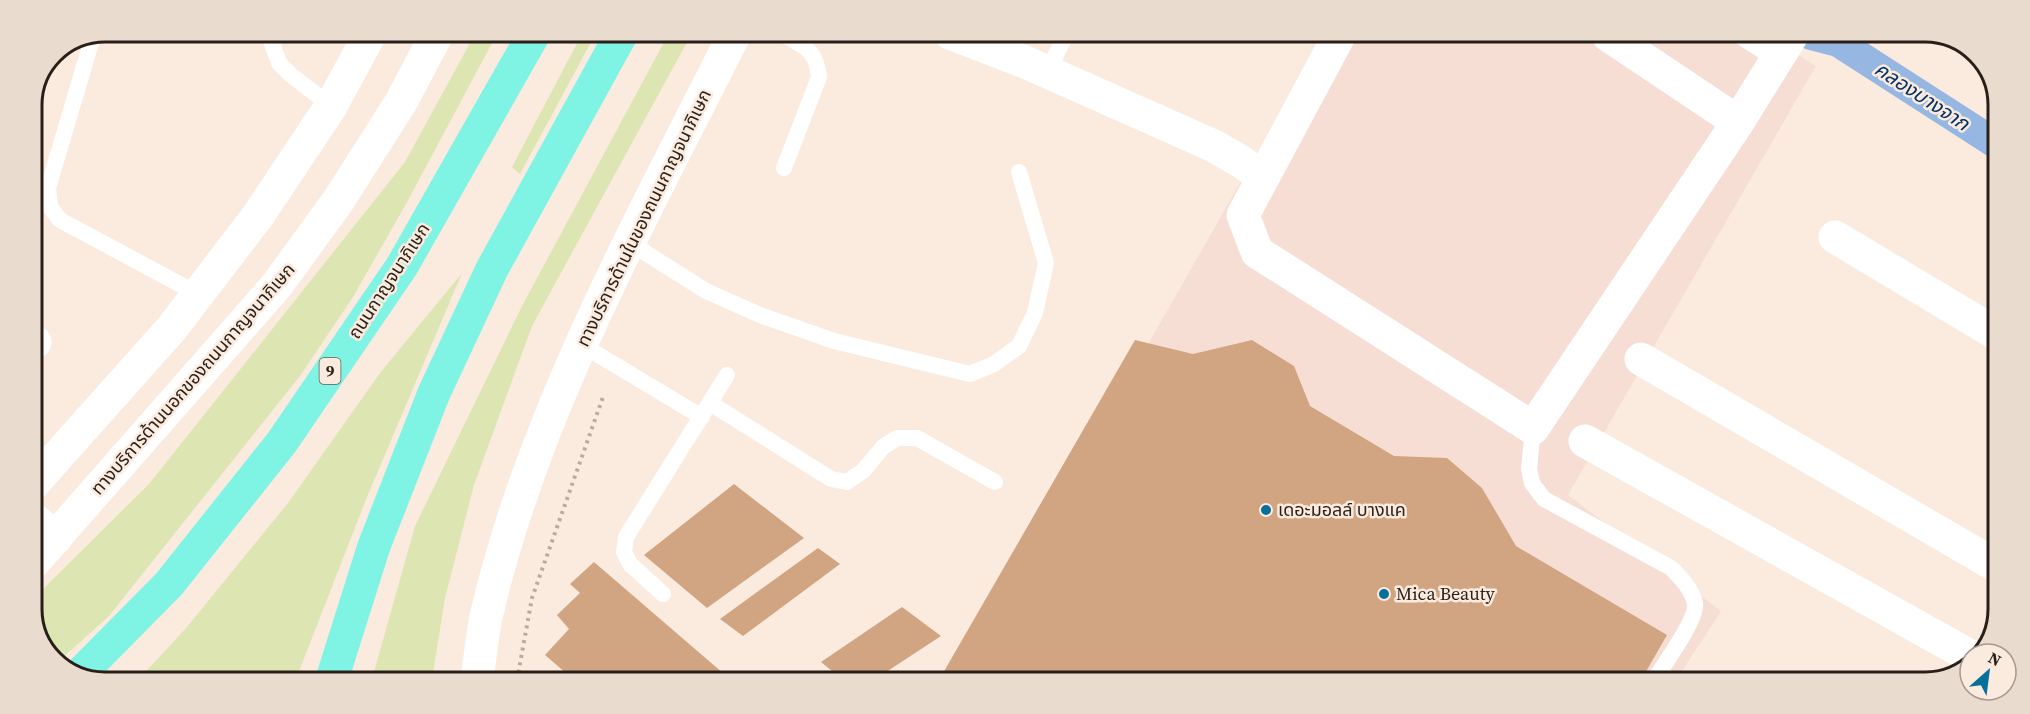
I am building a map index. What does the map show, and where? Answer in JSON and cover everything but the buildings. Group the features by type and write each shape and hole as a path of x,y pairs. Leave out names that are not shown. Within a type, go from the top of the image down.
{"highway":[{"name":"ถนนกาญจนาภิเษก","path":"85,669 169,584 282,442 402,266 529,42"},
{"path":"334,672 374,546 434,393 492,269 617,42"}],"street":[{"path":"42,474 172,328 257,217 331,106 366,42"},
{"name":"ทางบริการด้านนอกของถนนกาญจนาภิเษก","path":"44,528 277,285 338,201 401,102 433,42"},
{"name":"ทางบริการด้านในของถนนกาญจนาภิเษก","path":"478,672 486,618 518,506 582,345 604,293 730,42"},
{"path":"972,42 1047,72 1239,161"},
{"path":"1334,42 1239,161 1243,215 1257,252 1533,429 1738,122 1785,47"},
{"path":"1618,42 1738,122"},
{"path":"1835,237 1988,329"},
{"path":"1641,359 1988,561"},
{"path":"1585,441 1958,649"}],"lane":[{"path":"272,42 279,63 331,106"},
{"path":"784,168 819,77 817,62 807,48 796,42"},
{"path":"1047,72 1062,42"},
{"path":"1765,42 1785,47"},
{"path":"91,44 48,188 50,207 60,220 198,294"},
{"path":"630,243 706,291 760,315 834,341 970,374 994,364 1019,346 1035,314 1046,263 1019,171"},
{"path":"582,345 831,478 847,482 863,471 884,447 897,438 917,438 995,482"},
{"path":"663,594 630,564 624,552 626,537 727,375"},
{"path":"1533,429 1529,469 1532,483 1544,499 1671,568 1686,583 1695,605 1689,625 1659,672"}],"path":[{"path":"518,672 532,598 603,397"}],"shaded area":[{"path":"1320,42 1778,42 1816,66 1568,495 1721,611 1681,672 961,672"}],"green space":[{"path":"471,42 493,42 406,204 353,297 300,376 109,616 64,657 50,640 45,629 42,590 149,484 405,162"},
{"path":"578,42 591,42 520,174 512,167"},
{"path":"664,42 687,42 532,326 474,485 445,598 433,672 374,672 415,526 522,306"},
{"path":"462,273 367,497 299,672 145,672 187,627 288,503 380,373"}],"waterway":[{"name":"คลองบางจาก","path":"1838,42 1988,139"}],"place":[{"name":"เดอะมอลล์ บางแค","path":"1266,510"},
{"name":"Mica Beauty","path":"1384,594"}]}
